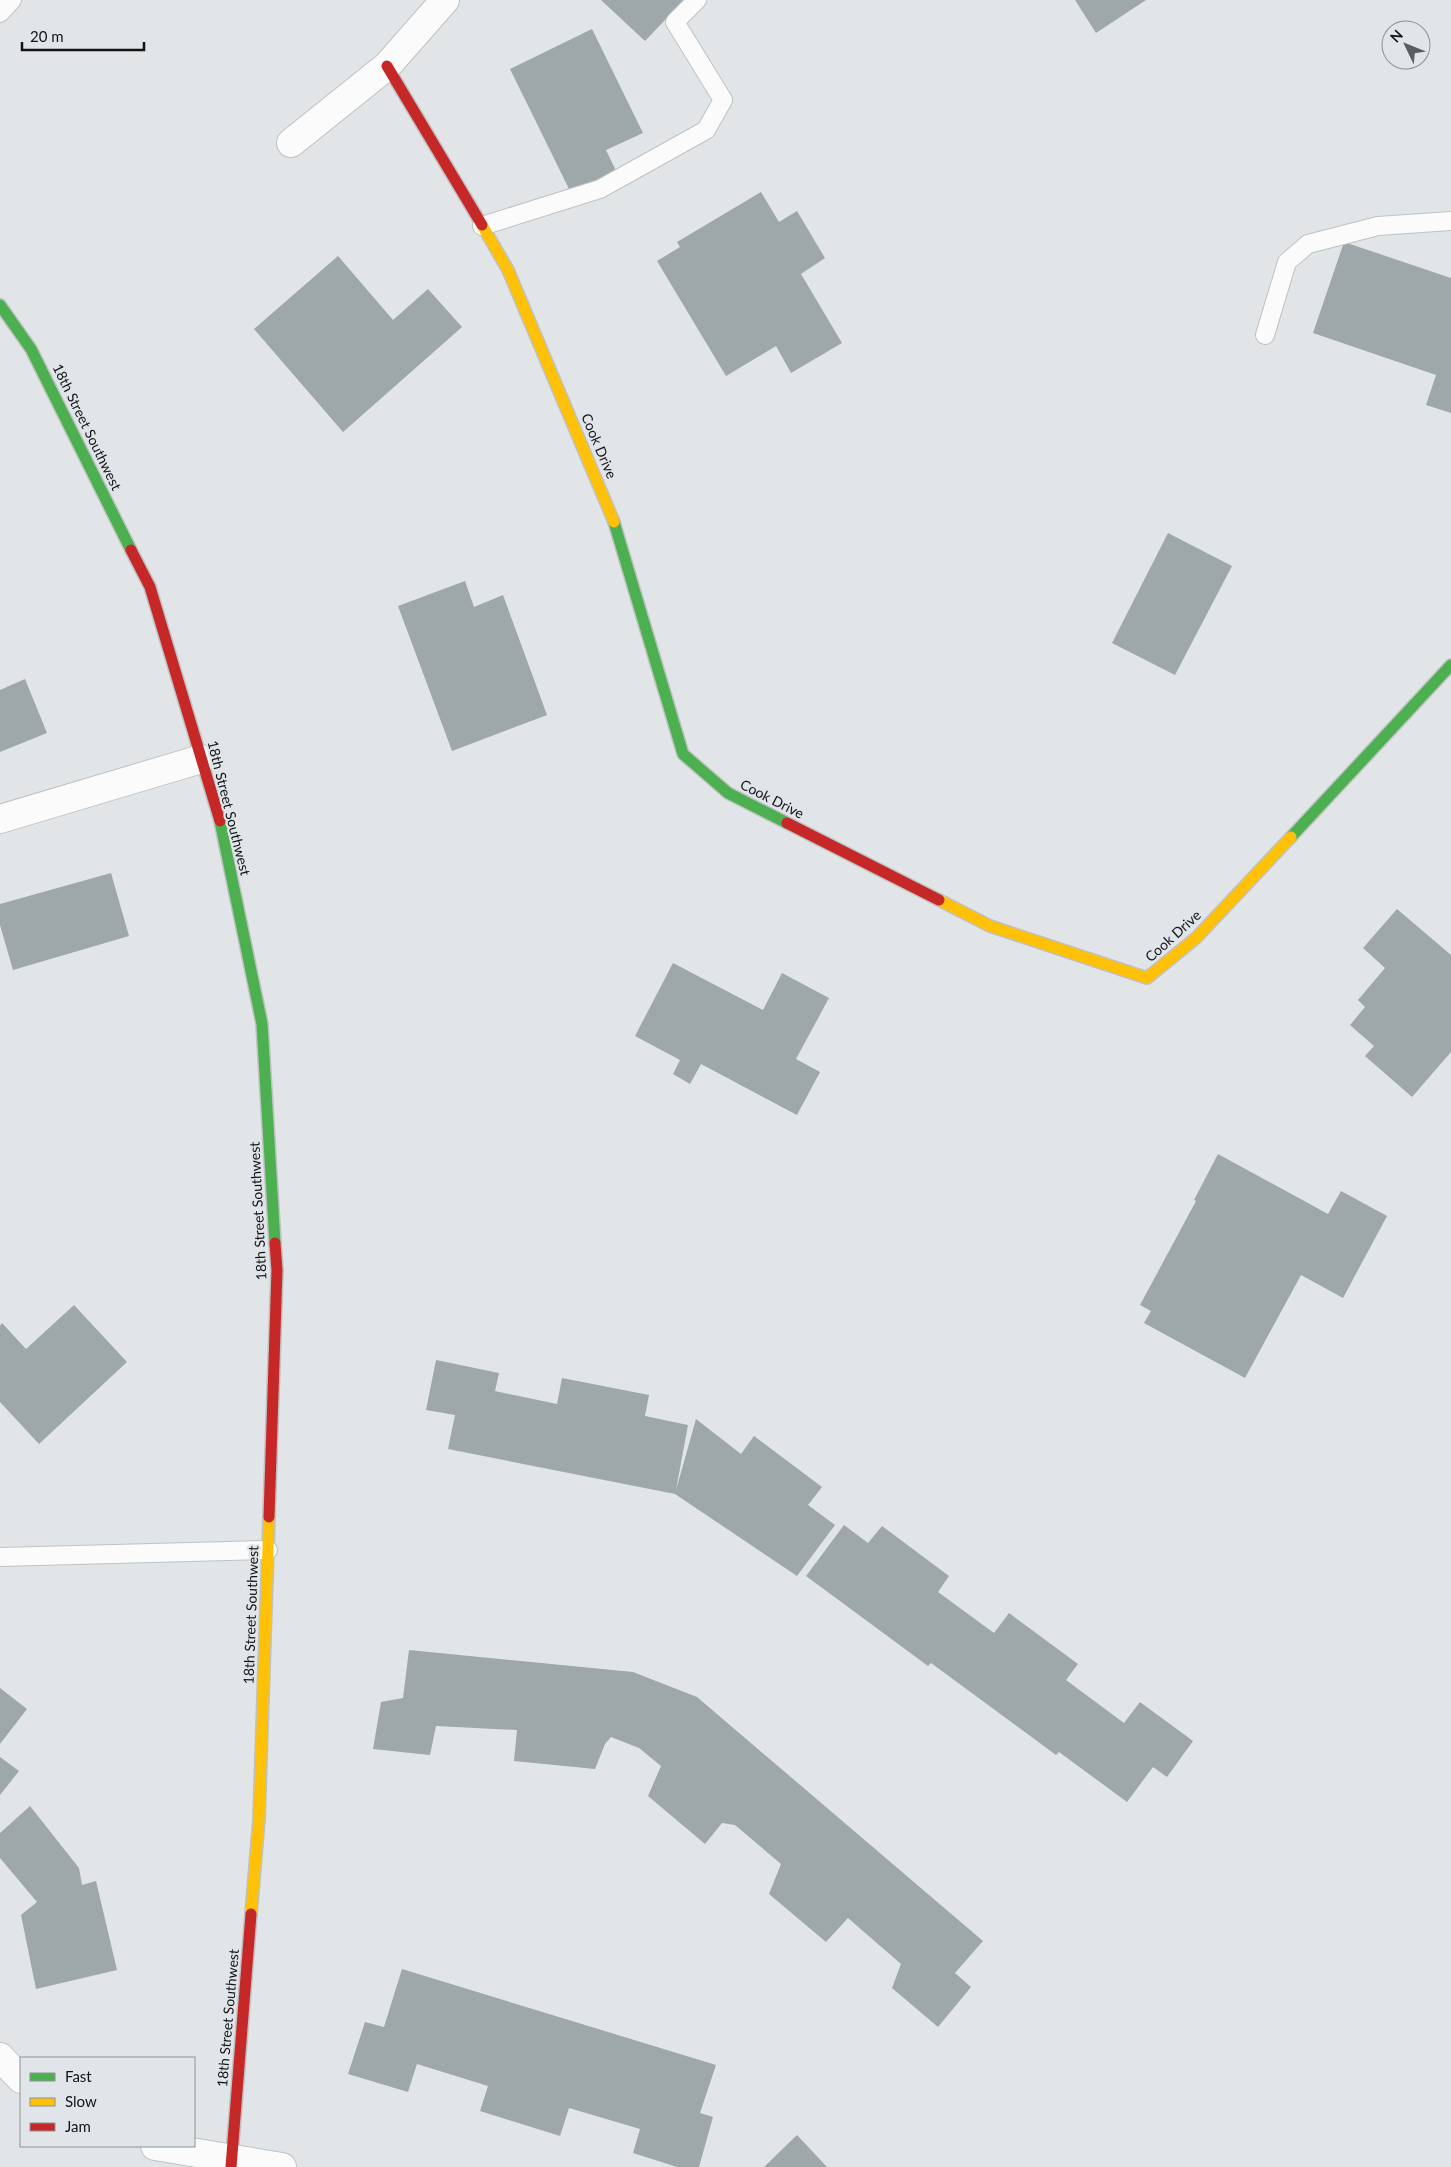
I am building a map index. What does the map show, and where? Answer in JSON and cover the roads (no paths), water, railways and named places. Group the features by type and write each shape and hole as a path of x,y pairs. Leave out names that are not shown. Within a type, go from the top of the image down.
{"street":[{"path":"291,143 387,66 445,0"},
{"name":"Cook Drive","path":"387,66 508,270 612,514 683,754 728,793 990,926 1147,978 1196,938 1451,665"},
{"name":"18th Street Southwest","path":"0,306 31,349 150,587 221,824 262,1024 277,1270 259,1819 232,2163"},
{"path":"0,819 201,758"},
{"path":"0,2057 20,2078"},
{"path":"160,2147 232,2163 282,2167"}],"lane":[{"path":"0,13 12,0"},
{"path":"482,226 600,189 706,130 723,100 675,22 697,0"},
{"path":"1265,335 1287,262 1308,244 1378,226 1451,221"},
{"path":"0,1557 268,1550"}]}
